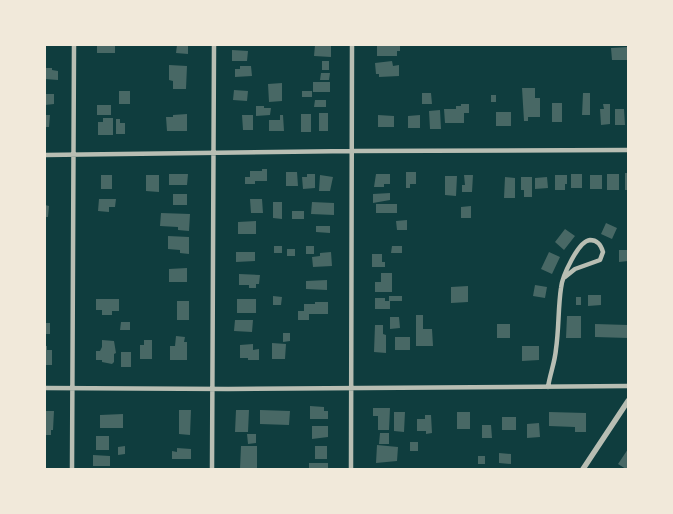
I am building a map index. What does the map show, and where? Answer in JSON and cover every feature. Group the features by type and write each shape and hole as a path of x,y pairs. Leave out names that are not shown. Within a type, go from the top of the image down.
{"street":[{"path":"72,469 74,45"},
{"path":"212,469 214,45"},
{"path":"351,469 352,45"},
{"path":"45,155 628,150"},
{"path":"548,387 556,350 561,285 577,252 583,244 587,240 598,242 603,252 600,260 575,269 565,277"},
{"path":"45,388 212,389 628,386"},
{"path":"583,469 628,401"}],"building":[{"path":"97,45 115,45 115,53 97,53"},
{"path":"177,45 188,45 188,54 176,53"},
{"path":"315,45 331,45 331,57 314,56"},
{"path":"377,45 400,45 400,51 397,51 397,56 377,56"},
{"path":"628,47 628,60 612,60 611,48"},
{"path":"232,50 248,51 247,61 232,61"},
{"path":"322,61 329,61 329,70 322,70"},
{"path":"392,61 393,66 399,65 399,76 379,77 379,74 376,74 375,63"},
{"path":"169,65 187,66 186,89 173,89 173,81 169,80"},
{"path":"240,66 251,66 252,76 235,77 235,69 240,69"},
{"path":"45,68 52,68 52,70 58,71 58,80 45,79"},
{"path":"321,73 330,73 329,80 320,80"},
{"path":"313,82 330,82 330,92 313,92"},
{"path":"282,83 282,101 269,102 268,84"},
{"path":"522,88 535,88 535,98 540,98 540,117 528,117 528,121 524,121"},
{"path":"234,90 248,91 247,101 233,100"},
{"path":"119,91 130,91 130,104 119,104"},
{"path":"302,91 312,91 312,97 302,97"},
{"path":"422,93 431,93 432,104 422,104"},
{"path":"583,93 590,93 590,115 582,115"},
{"path":"45,94 54,94 54,104 45,105"},
{"path":"491,95 496,95 496,102 491,102"},
{"path":"315,100 326,100 326,107 314,107"},
{"path":"552,103 562,103 562,122 552,122"},
{"path":"461,104 469,104 469,113 464,113 464,123 445,123 444,109 456,109 456,106 461,106"},
{"path":"603,104 610,104 610,124 601,125 600,109 604,109"},
{"path":"97,105 111,105 111,115 97,115"},
{"path":"256,106 271,108 270,115 256,116"},
{"path":"615,109 624,109 625,125 615,125"},
{"path":"440,110 441,129 430,129 429,111"},
{"path":"496,112 511,112 511,126 496,126"},
{"path":"319,113 328,113 328,131 319,131"},
{"path":"187,114 187,131 167,131 166,117"},
{"path":"301,114 311,114 311,132 301,132"},
{"path":"45,115 50,115 49,127 45,127"},
{"path":"242,115 253,115 253,130 243,130"},
{"path":"280,115 283,115 284,131 269,131 269,120 280,120"},
{"path":"378,115 394,116 394,127 378,127"},
{"path":"420,115 420,128 408,128 408,116"},
{"path":"103,118 113,118 113,135 98,135 98,122 103,122"},
{"path":"116,119 120,119 120,123 125,123 125,134 116,134"},
{"path":"262,169 267,169 267,181 255,181 255,184 245,184 245,177 250,177 250,171 262,171"},
{"path":"286,172 297,172 298,186 286,186"},
{"path":"406,172 416,172 416,184 410,184 410,188 406,188"},
{"path":"625,173 628,173 628,190 625,190"},
{"path":"169,174 188,174 187,185 169,185"},
{"path":"307,174 315,174 315,188 303,189 302,177 307,177"},
{"path":"376,174 390,174 390,184 384,184 384,187 374,187"},
{"path":"571,174 582,174 582,188 571,188"},
{"path":"607,174 619,174 619,190 607,190"},
{"path":"101,175 112,175 112,189 101,189"},
{"path":"146,175 159,175 159,192 146,191"},
{"path":"320,175 333,177 330,191 319,191"},
{"path":"464,175 473,175 472,192 462,192 462,185 465,185"},
{"path":"555,175 567,175 565,190 555,190"},
{"path":"590,175 602,175 602,189 590,189"},
{"path":"445,176 457,176 456,196 445,195"},
{"path":"505,177 515,178 515,198 504,198"},
{"path":"521,177 532,177 532,197 524,197 524,190 521,190"},
{"path":"547,177 548,188 535,189 535,178"},
{"path":"390,193 390,200 373,203 373,194"},
{"path":"173,194 187,194 187,205 173,205"},
{"path":"99,199 116,199 115,207 109,207 109,212 98,211"},
{"path":"250,199 262,199 263,213 251,213"},
{"path":"273,202 282,202 282,219 273,218"},
{"path":"312,202 334,203 334,215 311,214"},
{"path":"376,204 397,204 397,213 376,213"},
{"path":"45,205 49,206 48,217 45,217"},
{"path":"471,206 471,218 461,218 461,207"},
{"path":"292,211 304,211 304,219 292,219"},
{"path":"161,213 190,214 189,231 178,230 178,227 160,226"},
{"path":"407,220 407,230 397,230 396,221"},
{"path":"256,221 256,234 238,234 238,222"},
{"path":"606,223 617,228 612,239 601,234"},
{"path":"316,226 330,226 330,233 316,232"},
{"path":"565,229 575,236 564,250 555,242"},
{"path":"168,236 189,237 189,254 180,253 180,250 168,249"},
{"path":"274,246 282,246 282,253 274,253"},
{"path":"306,246 314,246 314,254 306,254"},
{"path":"392,246 402,246 402,253 391,253"},
{"path":"287,249 295,249 295,256 287,256"},
{"path":"619,250 628,250 628,261 619,262"},
{"path":"236,252 255,252 255,261 236,262"},
{"path":"331,252 332,266 313,267 312,257 320,256 320,253"},
{"path":"549,252 560,257 552,274 541,269"},
{"path":"372,254 382,254 382,262 385,262 385,267 372,267"},
{"path":"187,268 187,282 169,282 169,269"},
{"path":"381,273 392,273 392,292 375,292 375,282 381,282"},
{"path":"239,274 260,275 259,284 256,284 256,288 249,288 249,285 239,285"},
{"path":"327,280 327,290 306,289 306,281"},
{"path":"535,285 547,287 545,298 533,296"},
{"path":"468,286 468,302 451,303 451,287"},
{"path":"588,295 601,295 601,305 588,306"},
{"path":"273,296 282,297 281,305 273,305"},
{"path":"389,296 402,296 402,301 389,301"},
{"path":"576,297 581,297 581,305 576,305"},
{"path":"375,298 385,298 385,301 390,301 390,309 375,309"},
{"path":"96,299 119,299 119,311 112,311 112,315 102,315 102,310 96,310"},
{"path":"237,299 256,299 256,313 237,313"},
{"path":"177,301 189,301 189,320 177,320"},
{"path":"315,302 328,302 328,314 309,314 309,320 298,320 298,311 304,311 304,304 315,304"},
{"path":"416,315 423,315 423,329 432,329 433,346 416,346"},
{"path":"567,316 581,316 581,338 566,338"},
{"path":"390,317 399,317 400,328 390,329"},
{"path":"235,320 253,320 252,332 234,331"},
{"path":"121,322 130,322 130,330 120,330"},
{"path":"45,323 50,323 50,334 45,334"},
{"path":"497,324 510,324 510,338 497,338"},
{"path":"595,324 628,325 628,338 595,337"},
{"path":"375,325 383,325 383,334 386,335 386,353 374,352"},
{"path":"283,333 290,333 290,341 283,342"},
{"path":"176,336 185,337 184,342 187,342 187,360 170,360 170,346 175,346"},
{"path":"395,337 410,337 410,350 395,350"},
{"path":"102,340 114,341 116,353 114,354 114,362 112,364 96,360 96,351 100,351"},
{"path":"144,340 152,340 152,359 140,359 140,345 144,345"},
{"path":"272,343 286,344 285,359 272,359"},
{"path":"253,344 253,350 259,349 259,360 240,358 240,345"},
{"path":"45,346 47,346 47,350 52,350 52,365 45,365"},
{"path":"522,346 539,346 539,360 522,361"},
{"path":"121,352 131,352 131,367 121,367"},
{"path":"310,406 324,407 324,411 328,411 328,419 310,419"},
{"path":"373,408 390,408 389,430 378,430 378,416 373,416"},
{"path":"179,410 191,410 190,435 179,434"},
{"path":"236,410 249,410 248,432 235,432"},
{"path":"260,410 290,411 289,425 260,424"},
{"path":"45,411 54,411 51,435 45,435"},
{"path":"394,412 405,412 404,432 394,431"},
{"path":"457,412 470,412 470,429 457,429"},
{"path":"549,412 586,413 586,432 575,432 575,427 549,426"},
{"path":"123,414 123,428 100,428 100,415"},
{"path":"425,415 431,415 432,433 426,434 426,431 417,431 417,419 425,419"},
{"path":"502,417 516,417 516,430 502,430"},
{"path":"539,423 540,437 527,438 527,424"},
{"path":"482,425 491,425 492,438 482,438"},
{"path":"312,426 328,426 328,437 312,439"},
{"path":"380,433 389,433 389,444 379,444"},
{"path":"247,434 256,434 256,443 248,444"},
{"path":"96,436 109,436 109,450 96,450"},
{"path":"410,442 418,442 418,451 410,451"},
{"path":"377,445 398,447 397,461 376,463"},
{"path":"125,446 125,454 118,455 118,447"},
{"path":"241,446 257,446 257,469 240,469"},
{"path":"315,446 327,446 327,459 315,459"},
{"path":"177,448 191,449 191,459 172,459 172,451 177,452"},
{"path":"628,449 628,469 626,469 618,464"},
{"path":"499,453 511,454 511,464 499,463"},
{"path":"93,455 110,456 110,466 93,466"},
{"path":"478,456 485,456 485,464 478,464"},
{"path":"309,463 328,463 328,469 309,469"}]}
